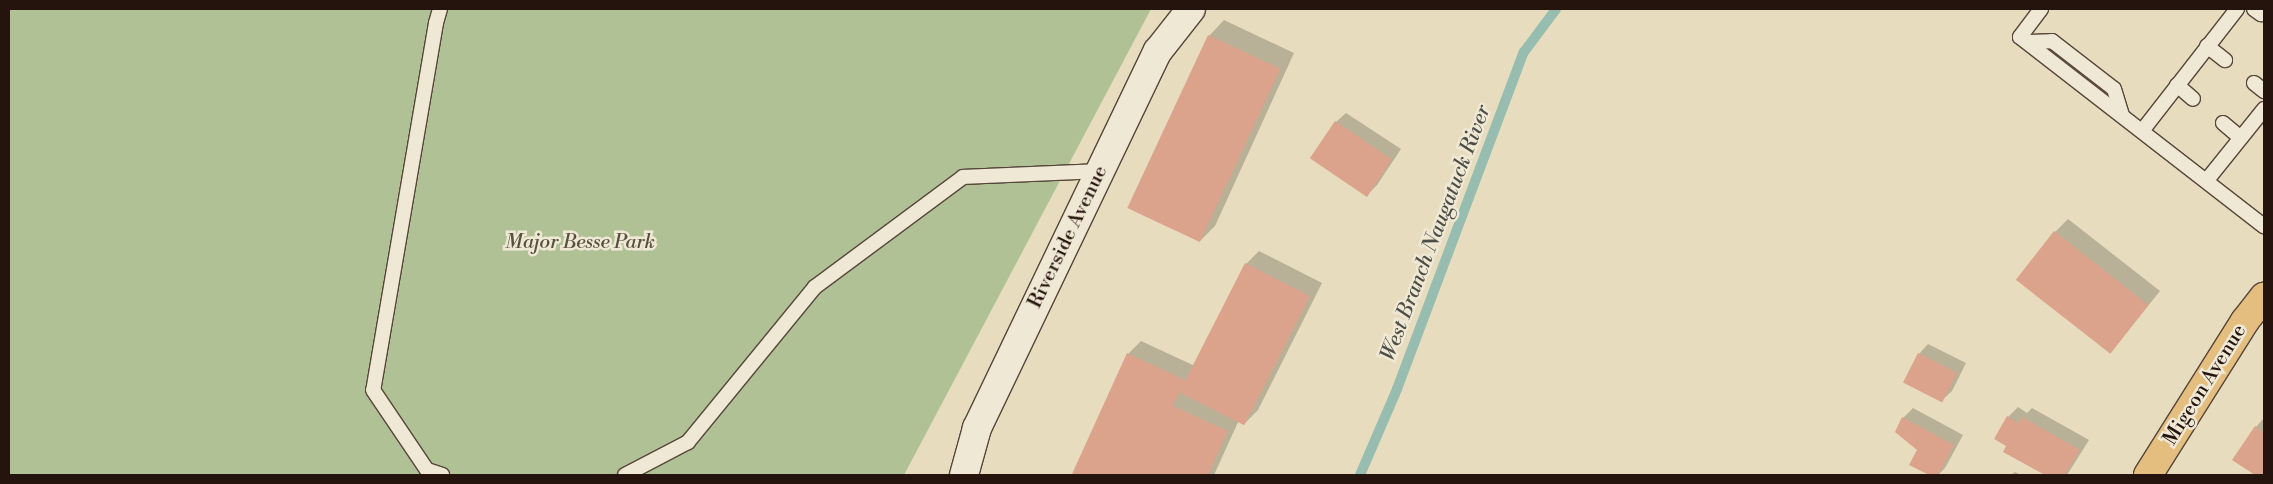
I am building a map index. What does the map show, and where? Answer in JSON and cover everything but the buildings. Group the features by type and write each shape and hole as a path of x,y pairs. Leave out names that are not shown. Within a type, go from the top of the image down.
{"main road":[{"name":"Migeon Avenue","path":"2148,475 2245,321 2264,297"}],"street":[{"name":"Riverside Avenue","path":"964,475 977,428 1158,51 1191,9"}],"lane":[{"path":"440,9 436,22 373,390 427,470 442,475"},
{"path":"2041,9 2020,36 2264,226"},
{"path":"2142,131 2237,9"},
{"path":"2207,46 2225,60"},
{"path":"2177,85 2193,99"},
{"path":"2207,180 2264,109"},
{"path":"2223,123 2241,138"},
{"path":"625,475 688,442 815,288 963,177 1100,171"}],"green space":[{"name":"Major Besse Park","path":"9,9 1151,9 904,475 9,475"}],"waterway":[{"name":"West Branch Naugatuck River","path":"1360,475 1397,389 1524,52 1556,9"}]}
